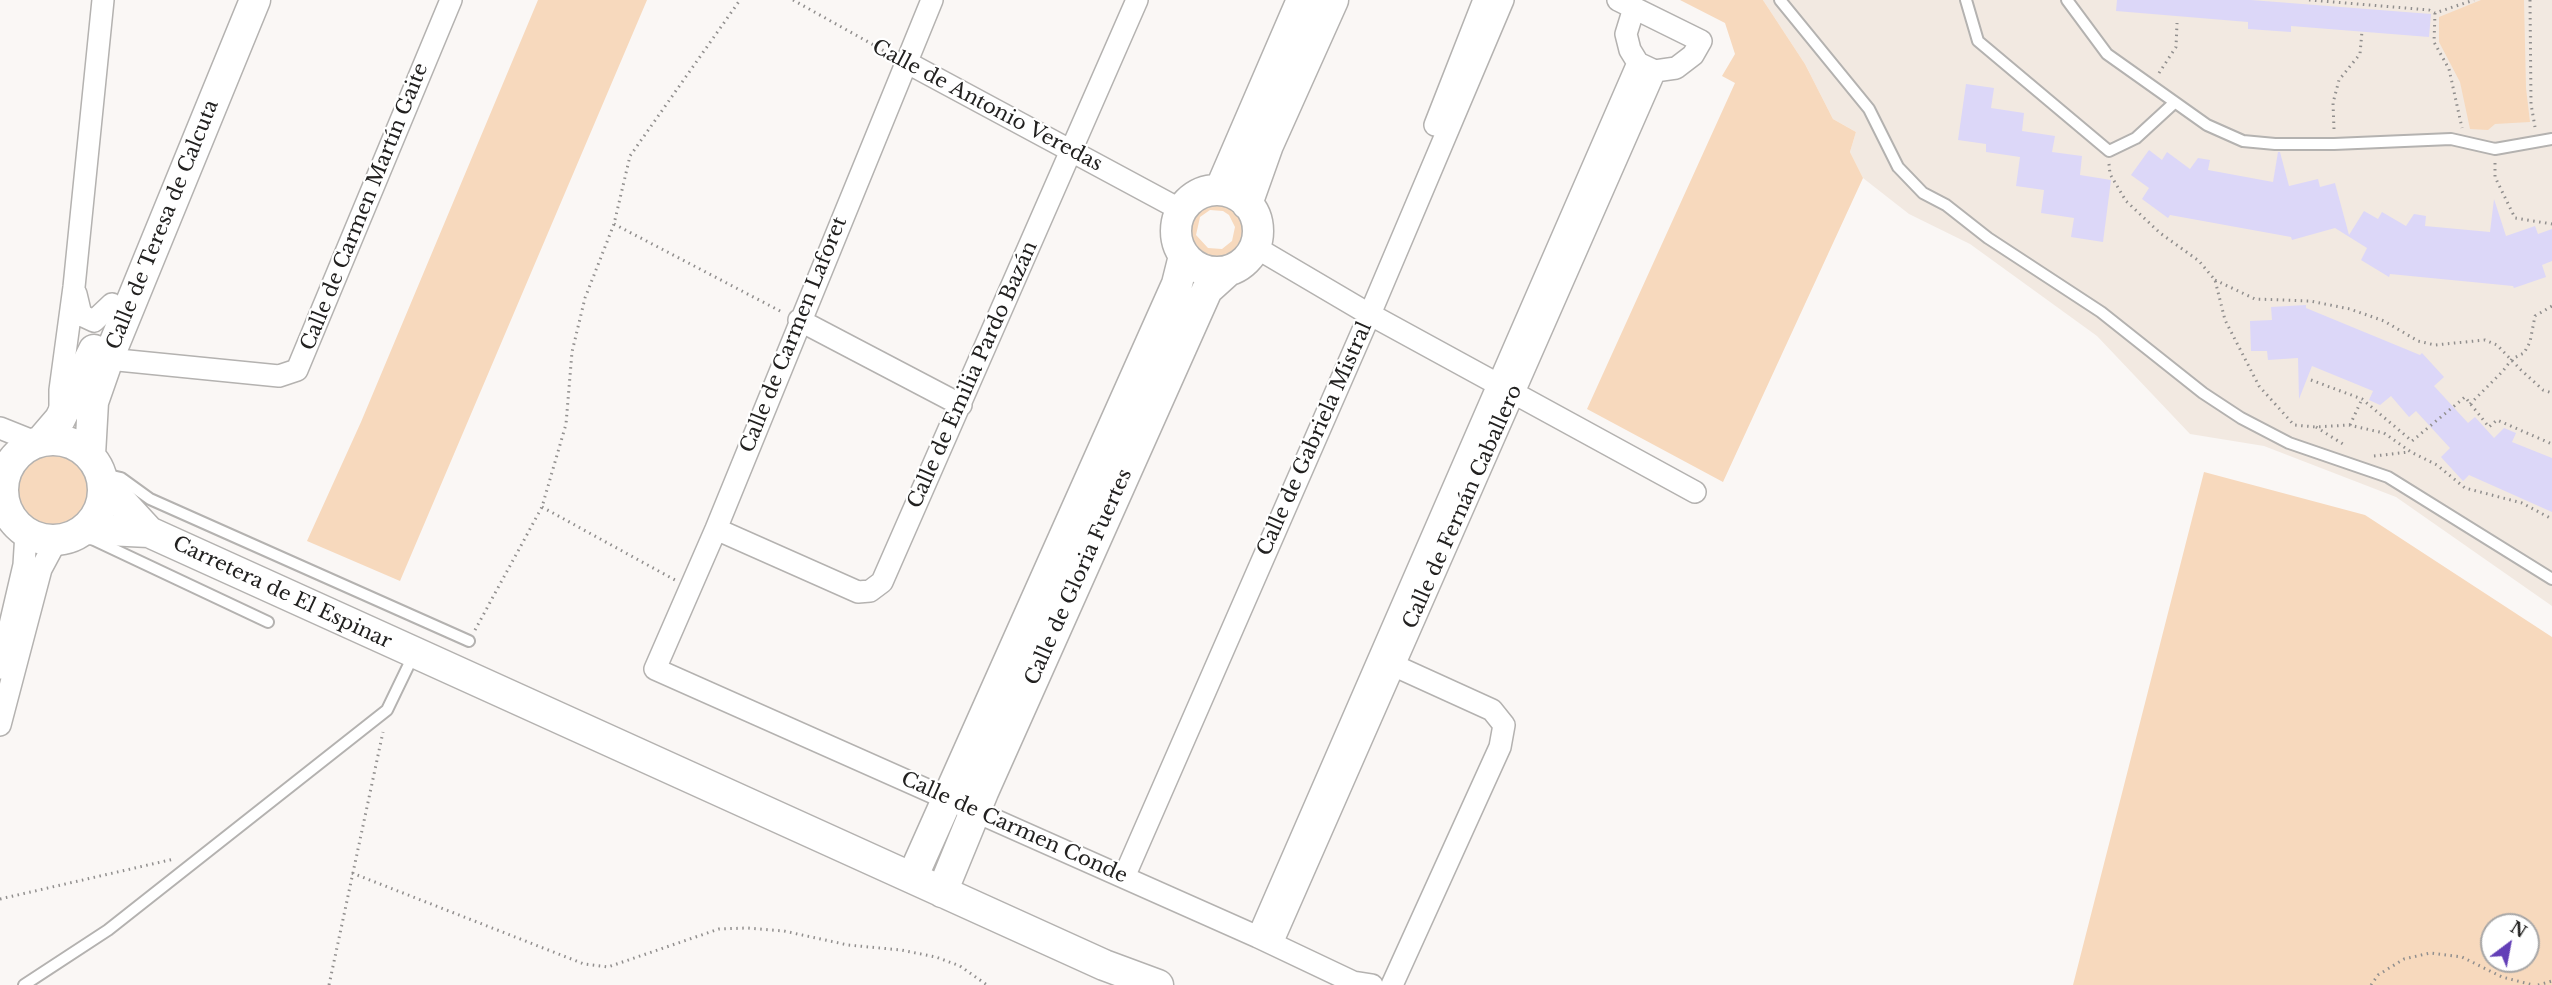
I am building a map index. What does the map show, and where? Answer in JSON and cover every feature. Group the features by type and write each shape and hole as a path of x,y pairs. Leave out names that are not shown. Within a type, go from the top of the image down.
{"street":[{"path":"0,668 24,565 8,512 4,476 31,442 60,390 74,287 103,0"},
{"name":"Calle de Teresa de Calcuta","path":"31,442 93,355 238,0"},
{"name":"Calle de Teresa de Calcuta","path":"98,470 93,402 108,359 255,0"},
{"name":"Calle de Carmen Martín Gaite","path":"108,359 279,376 297,370 451,0"},
{"name":"Calle de Carmen Laforet","path":"655,669 718,523 799,320 932,0"},
{"name":"Calle de Emilia Pardo Bazán","path":"718,523 857,579 866,579 873,570 956,403 1065,148 1124,0"},
{"name":"Calle de Emilia Pardo Bazán","path":"1065,148 1137,0"},
{"path":"1220,190 1302,0"},
{"path":"1247,204 1268,145 1333,0"},
{"name":"Calle de Gabriela Mistral","path":"1366,312 1484,0"},
{"name":"Calle de Gabriela Mistral","path":"1118,875 1503,0"},
{"path":"1626,4 1701,41 1693,55 1676,68 1647,67 1630,50 1626,34 1626,4"},
{"name":"Calle de Antonio Veredas","path":"906,62 1181,210"},
{"name":"Calle de Fernán Caballero","path":"1265,940 1647,67"},
{"path":"1220,190 1239,197 1247,204 1257,224 1255,247 1248,257 1228,271 1208,271 1190,263 1184,255 1176,233 1181,210 1197,195 1220,190"},
{"path":"1255,247 1366,312 1695,492"},
{"name":"Calle de Gloria Fuertes","path":"912,878 1177,284 1184,255"},
{"name":"Calle de Gloria Fuertes","path":"942,892 975,812 1207,290 1228,271"},
{"path":"74,287 81,315 94,321 112,304"},
{"path":"799,320 956,403"},
{"path":"0,428 31,442 68,441 98,470 100,508 40,569 0,725"},
{"name":"Carretera de El Espinar","path":"98,470 149,532 1104,965 1158,985"},
{"path":"8,512 40,539 74,534"},
{"name":"Carretera de El Espinar","path":"74,534 149,532"},
{"path":"1387,662 1492,710 1504,725 1500,747 1392,985"},
{"name":"Calle de Carmen Conde","path":"655,669 1265,940 1353,982 1372,985"}],"lane":[{"path":"1780,0 1869,109 1898,167 1923,192 2101,312 2203,393 2241,418 2289,443 2388,477 2552,579"},
{"path":"1966,0 1978,41 2109,151 2136,138 2173,104"},
{"path":"2067,0 2107,54 2173,104 2207,125 2243,141 2275,144 2334,144 2451,139 2495,149 2552,139"},
{"path":"98,470 121,478 150,499 469,641"},
{"path":"74,534 268,622"},
{"path":"24,985 108,930 387,710 415,654"}],"path":[{"path":"469,641 542,507 566,424 572,352 585,298 614,224 630,156 740,0"},
{"name":"Calle de Antonio Veredas","path":"793,0 906,62"},
{"path":"2309,0 2429,10 2435,13 2474,0"},
{"path":"2530,0 2531,104 2537,142"},
{"path":"2435,13 2434,42 2449,69 2463,135"},
{"path":"2150,86 2176,47 2177,23"},
{"path":"2334,144 2333,103 2339,80 2360,54 2362,31"},
{"path":"2495,149 2495,177 2515,218 2552,224"},
{"path":"2109,151 2110,174 2126,201 2160,233 2199,261 2215,280 2255,299 2310,301 2350,309 2384,321 2418,341 2435,345 2485,340 2497,345 2544,390 2552,393"},
{"path":"614,224 799,320"},
{"path":"2215,280 2225,320 2259,386 2294,424 2316,427 2349,425 2384,433 2411,452 2437,465 2465,488 2522,503 2552,519"},
{"path":"2470,404 2504,371 2512,359 2524,353 2530,342 2535,316 2552,306"},
{"path":"2311,380 2362,399 2412,441 2465,397 2488,427 2497,420 2552,444"},
{"path":"2349,425 2362,399"},
{"path":"2316,427 2349,448"},
{"path":"2369,457 2411,452"},
{"path":"542,507 669,578 691,586"},
{"path":"328,985 387,710"},
{"path":"0,899 163,861 206,854"},
{"path":"352,873 584,964 608,967 719,929 747,928 784,931 848,945 901,950 936,957 960,966 987,985"},
{"path":"2370,985 2378,975 2404,959 2430,953 2462,957 2502,977 2532,985"},
{"path":"2538,985 2552,981"}],"shaded area":[{"path":"538,0 647,0 400,581 307,541 361,422"},
{"path":"1680,0 1763,0 1805,64 1833,119 1856,132 1850,152 1863,178 1723,482 1587,409 1735,83 1722,76 1735,54 1725,23"},
{"path":"1763,0 2552,0 2552,606 2396,497 2264,446 2190,434 2097,336 1970,244 1909,214 1863,178 1850,152 1856,132 1833,119 1805,64"},
{"path":"2481,0 2524,0 2526,88 2530,122 2495,124 2488,130 2470,129 2460,82 2439,42 2439,17"},
{"path":"1219,200 1237,209 1242,217 1244,237 1233,253 1214,258 1196,251 1190,243 1186,226 1189,217 1201,204","holes":["1210,210 1223,211 1229,215 1235,227 1232,241 1222,249 1208,248 1196,235 1200,217"]},
{"path":"53,452 67,455 80,463 88,476 91,490 88,504 80,517 67,525 53,528 39,525 26,517 18,504 15,490 18,476 26,463 39,455"},
{"path":"2204,472 2365,515 2552,637 2552,985 2073,985"}],"building":[{"path":"2117,0 2251,0 2431,14 2429,37 2291,26 2291,32 2248,29 2248,22 2116,11"},
{"path":"1966,84 1994,88 1991,108 2024,113 2022,131 2055,136 2052,152 2082,156 2080,175 2111,180 2103,242 2071,237 2074,218 2041,213 2044,190 2016,186 2020,157 1986,152 1986,144 1958,140"},
{"path":"2149,150 2162,160 2167,152 2190,169 2198,158 2210,160 2208,170 2273,182 2278,152 2280,152 2289,186 2318,179 2320,187 2335,183 2349,235 2364,211 2378,219 2382,212 2406,226 2414,214 2426,216 2425,226 2490,232 2494,199 2506,236 2535,226 2538,234 2552,229 2552,261 2542,265 2546,277 2514,288 2513,286 2390,274 2389,277 2361,260 2367,248 2335,228 2292,240 2291,237 2170,215 2168,218 2142,199 2149,188 2131,175"},
{"path":"2306,305 2306,308 2420,355 2422,353 2444,377 2434,386 2468,423 2475,417 2494,438 2504,428 2516,433 2512,442 2552,458 2552,512 2469,475 2463,481 2441,457 2450,448 2416,411 2409,417 2391,396 2380,405 2369,400 2373,391 2312,366 2299,399 2298,358 2268,360 2267,351 2251,351 2250,321 2272,320 2271,307"}]}
